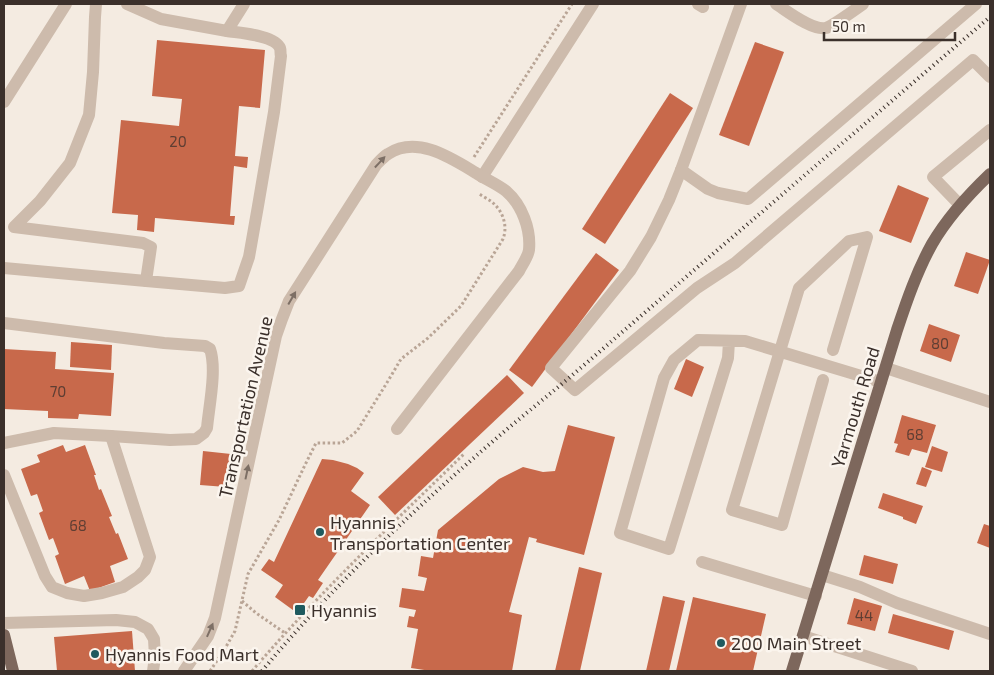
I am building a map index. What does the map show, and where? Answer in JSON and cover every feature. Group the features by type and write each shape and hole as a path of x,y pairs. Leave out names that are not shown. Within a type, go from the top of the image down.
{"main road":[{"name":"Yarmouth Road","path":"792,671 903,312 921,265 946,222 960,204 990,174"},
{"path":"4,635 13,671"}],"street":[{"path":"4,102 66,4"},
{"path":"9,227 40,201 70,163 89,115 96,4"},
{"path":"4,268 225,288 239,286 249,257 272,121 281,56 280,47 265,37 161,19 127,4"},
{"path":"227,31 244,4"},
{"path":"482,178 593,4"},
{"path":"740,4 681,170 651,237 630,271 551,368 576,390 697,288 735,263 973,60 990,78"},
{"path":"776,4 810,25 827,28 863,4"},
{"path":"681,170 708,189 748,199 976,4"},
{"path":"960,204 933,177 990,130"},
{"name":"Transportation Avenue","path":"184,671 208,636 215,618 276,336 282,318 290,301 376,165 388,154 402,148 419,147 452,158 506,192 521,210 529,233 529,252 519,271 397,429"},
{"path":"9,227 143,243 151,247 146,281"},
{"path":"823,380 782,525 732,510 798,288 849,241 867,237 833,350"},
{"path":"4,323 164,343 205,346 210,349 213,368 207,428 196,439 170,440 54,434 4,442"},
{"path":"729,340 728,358 669,549 620,533 664,378 674,360 698,340 729,340 745,341 881,382"},
{"path":"886,368 990,402"},
{"path":"4,475 45,576 52,587 67,593 84,596 123,587 145,570 150,557 111,436"},
{"path":"702,562 816,596"},
{"path":"822,575 897,603 990,634"},
{"path":"4,623 116,620 134,622 148,629 154,639 155,657 153,671"},
{"path":"803,636 912,671"}],"path":[{"path":"478,150 572,4"},
{"path":"210,671 234,631 248,574 279,520 316,443 342,443 357,431 401,358 428,338 461,306 503,239 505,229 501,212 492,202 485,198"},
{"path":"252,671 335,580 465,453"},
{"path":"242,601 285,633"}],"building":[{"path":"157,40 265,50 260,108 239,106 235,156 248,157 247,168 234,166 230,216 235,216 234,225 155,218 154,232 137,230 138,215 112,213 121,120 179,126 182,99 152,96"},
{"path":"755,42 784,52 749,146 719,135"},
{"path":"670,93 693,108 605,244 582,229"},
{"path":"898,185 929,198 911,243 879,231"},
{"path":"966,252 990,260 978,294 954,286"},
{"path":"596,253 619,270 532,387 509,370"},
{"path":"929,324 960,335 951,362 920,351"},
{"path":"71,342 112,345 111,370 70,367"},
{"path":"4,349 56,352 55,369 114,373 111,416 79,414 78,419 48,418 48,411 4,409"},
{"path":"686,359 704,367 692,397 674,389"},
{"path":"507,375 524,393 395,515 378,497"},
{"path":"902,415 936,425 927,453 912,449 909,456 895,452 898,444 894,443"},
{"path":"568,425 615,437 584,555 536,542 537,539 529,537 509,612 522,615 512,671 431,671 411,668 418,629 407,627 409,616 414,617 416,610 399,607 402,588 424,591 427,578 418,576 421,556 433,558 438,530 499,479 523,467 543,472 555,471"},
{"path":"63,445 66,452 85,445 96,475 94,475 99,490 101,489 112,516 109,517 116,534 118,533 128,559 110,566 115,582 90,591 84,576 65,584 55,556 59,554 53,538 49,540 39,513 43,511 37,494 31,496 21,469 40,462 37,455"},
{"path":"932,446 948,452 942,472 925,467"},
{"path":"203,451 231,454 230,474 227,474 226,487 200,485"},
{"name":"Hyannis Transportation Center","path":"322,459 348,464 364,473 351,491 370,505 318,580 323,583 313,598 309,596 297,613 275,597 283,585 261,570 269,559 274,562"},
{"path":"922,467 932,471 926,487 916,484"},
{"path":"883,493 923,506 916,524 878,508"},
{"path":"984,524 990,526 990,548 977,543"},
{"path":"864,555 898,564 893,584 859,575"},
{"path":"579,567 602,573 580,671 555,671"},
{"path":"663,596 685,601 669,671 646,671"},
{"name":"200 Main Street","path":"693,597 766,614 753,671 676,671"},
{"path":"854,598 882,606 875,631 847,624"},
{"path":"893,614 954,631 949,650 888,633"},
{"name":"Hyannis Food Mart","path":"132,631 135,671 57,671 54,637"}],"railway":[{"path":"262,671 343,581 461,469 990,17"}],"place":[{"name":"Hyannis Transportation Center","path":"320,532"},
{"name":"Hyannis","path":"300,610"},
{"name":"200 Main Street","path":"721,643"},
{"name":"Hyannis Food Mart","path":"95,654"}]}
